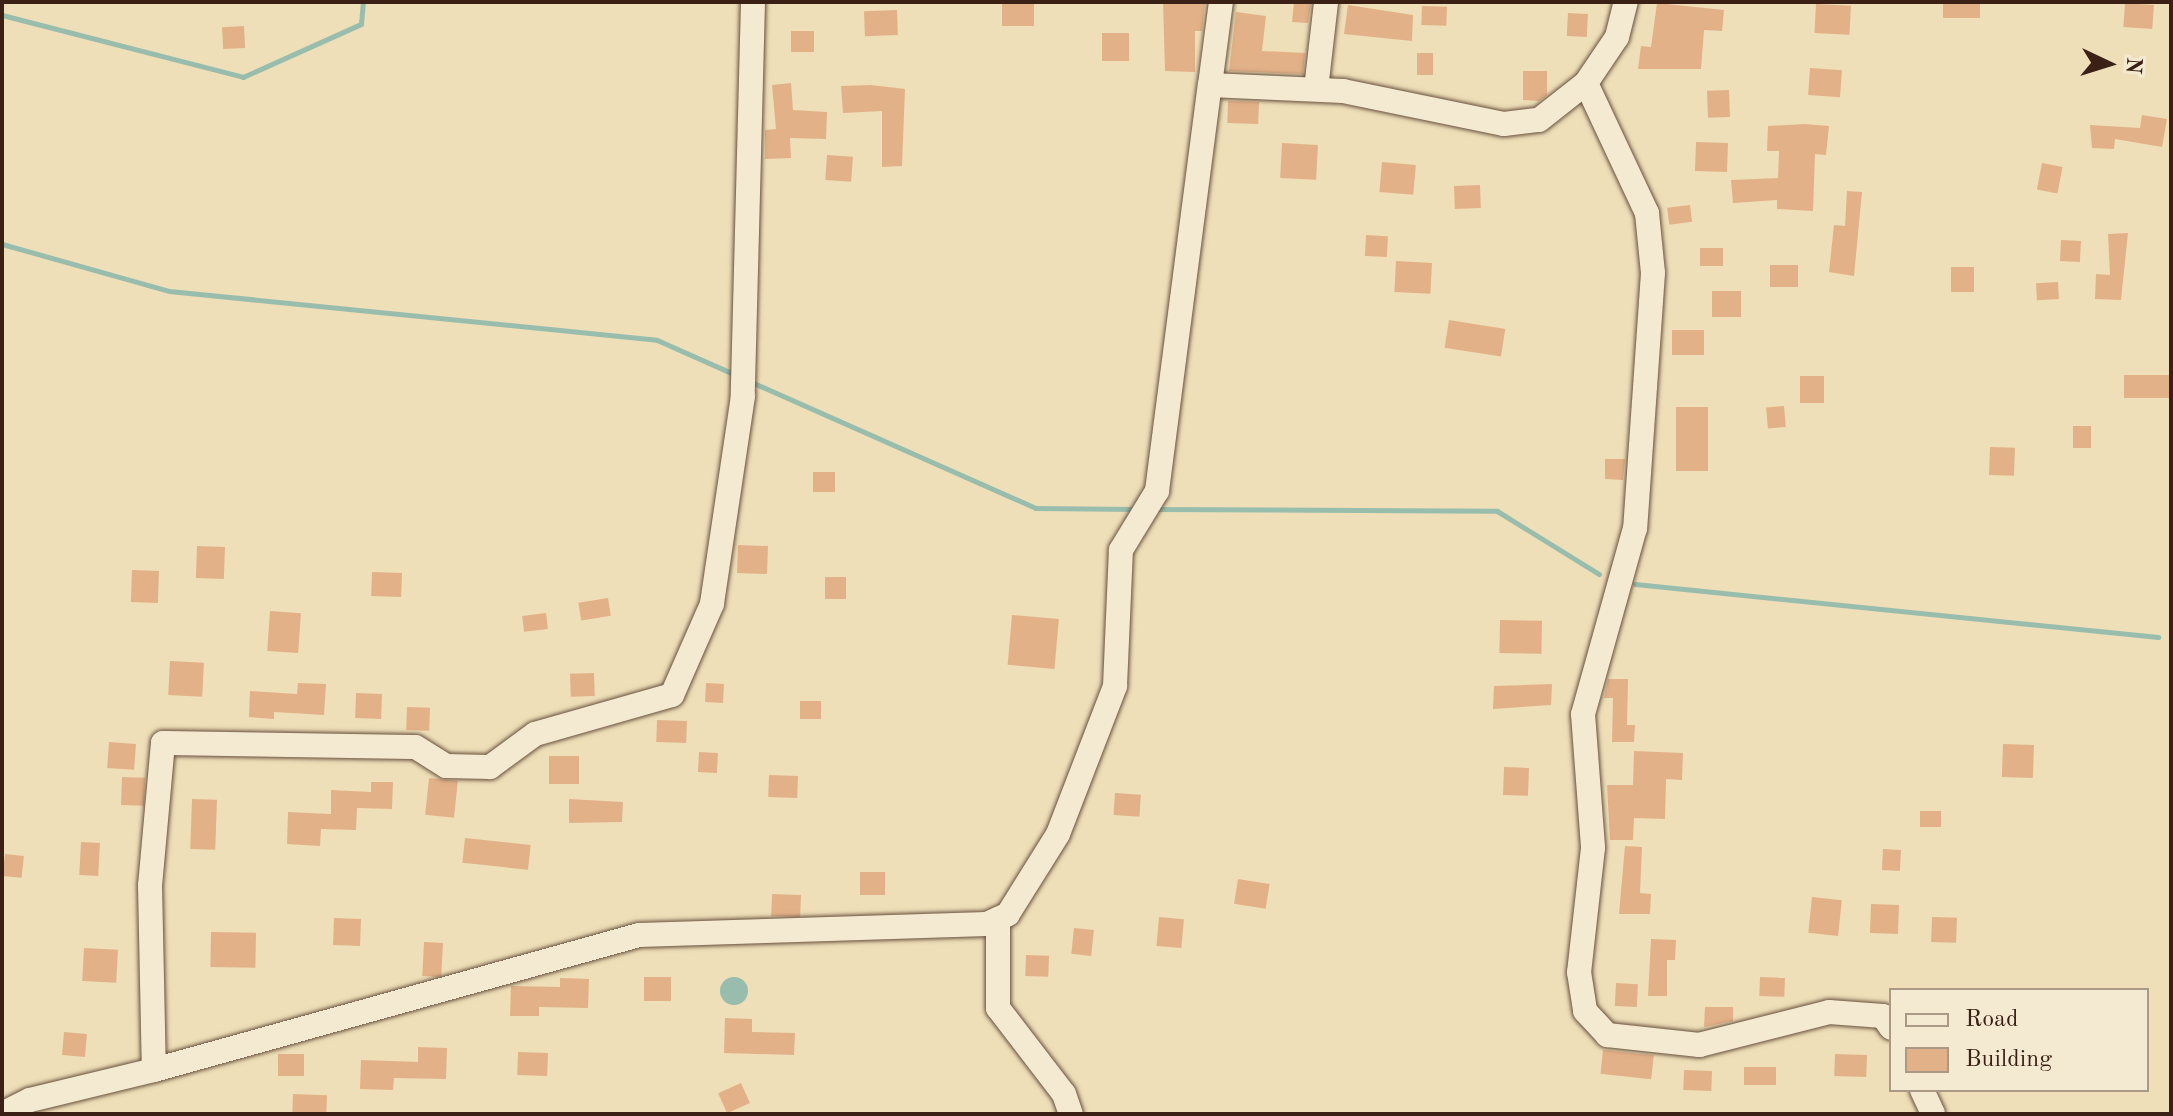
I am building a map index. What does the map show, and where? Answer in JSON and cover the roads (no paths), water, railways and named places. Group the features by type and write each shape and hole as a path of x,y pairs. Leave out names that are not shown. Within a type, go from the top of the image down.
{"street":[{"path":"154,1070 150,885 163,743 415,747 446,766 490,767 535,734 672,695 712,604 744,382 753,2"},
{"path":"2,1114 30,1100 154,1070 639,935 998,919 1018,901 1058,834 1115,686 1121,550 1134,523 1153,501 1221,2"},
{"path":"1316,89 1326,2"},
{"path":"1210,85 1316,89 1504,124 1539,120 1586,83 1617,37 1626,2"},
{"path":"1586,83 1647,213 1653,273 1635,528 1583,714 1593,848 1579,972 1585,1011 1607,1035 1699,1045 1829,1012 1883,1016 1889,1025"},
{"path":"998,919 998,1008 1064,1094 1071,1114"},
{"path":"1923,1092 1933,1114"}],"waterway":[{"path":"2,15 243,77 361,24 363,2"},
{"path":"2,244 169,291 657,340 736,375"},
{"path":"749,381 1035,508 1136,509"},
{"path":"1154,509 1497,511 1599,574"},
{"path":"1635,584 2158,637"}]}
